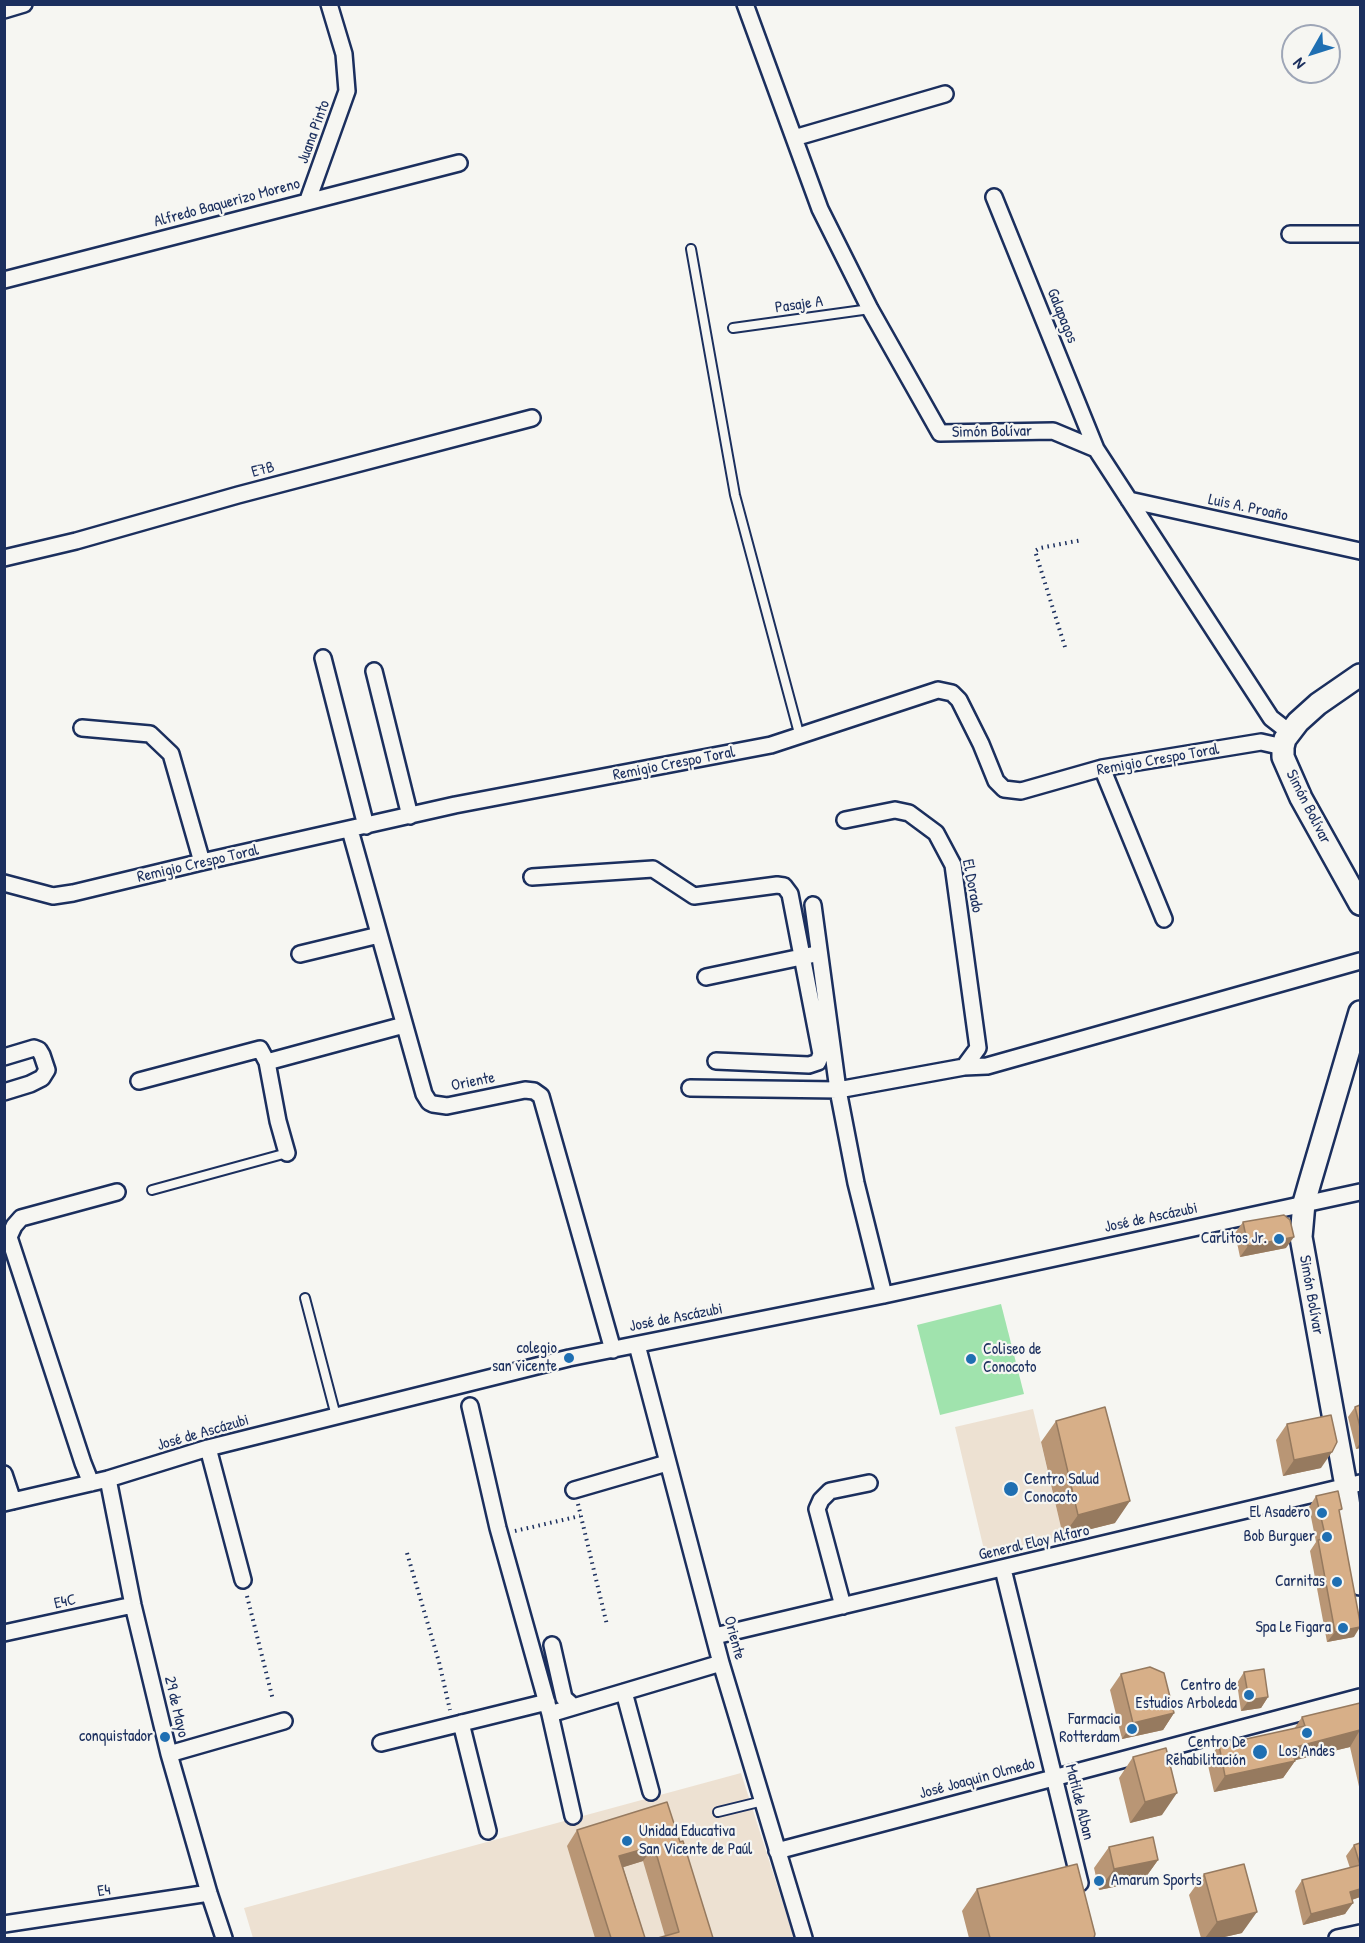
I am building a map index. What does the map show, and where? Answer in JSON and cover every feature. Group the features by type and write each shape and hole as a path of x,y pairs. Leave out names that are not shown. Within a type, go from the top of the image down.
{"street":[{"path":"4,10 24,4"},
{"name":"Juana Pinto","path":"308,200 347,91 344,54 329,4"},
{"name":"Simón Bolívar","path":"745,4 820,209 870,309 940,433 1053,431 1096,449"},
{"path":"794,138 945,94"},
{"name":"Alfredo Baquerizo Moreno","path":"4,280 459,163"},
{"name":"Galapagos","path":"994,197 1096,449"},
{"path":"1290,234 1360,234"},
{"name":"E7B","path":"4,558 76,541 238,495 532,418"},
{"path":"1096,449 1286,740 1298,722 1318,704 1360,675"},
{"name":"Luis A. Proaño","path":"1129,500 1360,551"},
{"path":"323,658 366,826"},
{"path":"374,671 410,816"},
{"name":"Remigio Crespo Toral","path":"4,883 53,897 410,816 771,745 938,690 952,693 959,700 996,781 1004,789 1021,791 1102,768 1286,740"},
{"path":"82,728 150,734 171,754 202,862"},
{"name":"Simón Bolívar","path":"1286,740 1283,757 1301,798 1360,904"},
{"path":"1102,768 1164,920"},
{"name":"El Dorado","path":"845,820 895,810 909,813 936,833 953,865 978,1048 964,1066"},
{"name":"Oriente","path":"350,830 420,1086 426,1098 433,1104 447,1106 530,1089 541,1096 613,1350"},
{"path":"532,877 653,868 694,896 784,886 790,894 803,958 821,1054 818,1062 809,1065 716,1061"},
{"path":"813,905 838,1090 855,1183 884,1295"},
{"path":"300,954 379,935"},
{"path":"706,977 820,954"},
{"path":"690,1088 838,1090 964,1066 987,1066 1360,961"},
{"name":"Simón Bolívar","path":"1360,1012 1304,1203 1301,1236 1353,1484 1360,1584"},
{"path":"267,1062 404,1025"},
{"path":"4,1057 34,1048 42,1055 47,1070 42,1078 4,1092"},
{"path":"139,1081 260,1049 267,1062 286,1153"},
{"path":"91,1483 9,1238 14,1226 21,1218 117,1192"},
{"name":"José de Ascázubi","path":"9,1502 108,1479 208,1448 568,1358 884,1295 1360,1192"},
{"name":"Oriente","path":"637,1345 721,1663 804,1938"},
{"path":"470,1406 500,1535 548,1708 573,1816"},
{"path":"208,1448 243,1580"},
{"path":"574,1490 667,1463"},
{"path":"4,1474 9,1502"},
{"name":"29 de Mayo","path":"108,1479 134,1605 169,1754 224,1938"},
{"path":"843,1606 818,1509 821,1500 830,1491 868,1484"},
{"name":"General Eloy Alfaro","path":"715,1636 1353,1484"},
{"name":"Matilde Alban","path":"1003,1569 1083,1892"},
{"name":"E4C","path":"4,1633 134,1605"},
{"path":"552,1646 564,1698 573,1706"},
{"path":"381,1743 458,1724 548,1708 573,1706 721,1663"},
{"path":"624,1692 651,1792"},
{"name":"José Joaquin Olmedo","path":"777,1851 1360,1697"},
{"path":"169,1754 284,1721"},
{"path":"458,1724 488,1831"},
{"name":"E4","path":"4,1924 209,1893"},
{"path":"1337,1938 1360,1933"}],"lane":[{"path":"691,249 735,495 800,737"},
{"name":"Pasaje A","path":"733,328 870,309"},
{"path":"152,1190 286,1153"},
{"path":"305,1298 336,1416"},
{"path":"718,1812 763,1801"}],"path":[{"path":"1065,647 1035,550 1082,540"},
{"path":"574,1490 607,1625"},
{"path":"500,1535 580,1516"},
{"path":"407,1553 458,1724"},
{"path":"243,1580 273,1700"}],"shaded area":[{"name":"Centro Salud Conocoto","path":"1033,1409 1063,1536 985,1554 955,1427"},
{"name":"Unidad Educativa San Vicente de Paúl","path":"741,1773 794,1938 253,1938 244,1908"}],"green space":[{"name":"Coliseo de Conocoto","path":"1001,1304 1024,1394 940,1415 917,1325"}],"building":[{"path":"1284,1215 1290,1220 1294,1237 1248,1246 1243,1222"},
{"path":"1360,1405 1360,1427 1355,1407"},
{"path":"1105,1407 1130,1501 1078,1515 1056,1421"},
{"path":"1331,1415 1337,1442 1332,1452 1294,1460 1287,1424"},
{"path":"1338,1491 1342,1509 1339,1510 1360,1627 1335,1632 1318,1540 1326,1539 1316,1496"},
{"path":"1150,1667 1164,1673 1174,1713 1133,1723 1121,1674"},
{"path":"1264,1669 1268,1697 1249,1700 1244,1672"},
{"path":"1360,1703 1360,1730 1292,1748 1295,1761 1225,1776 1219,1745 1305,1726 1302,1717"},
{"path":"1166,1748 1177,1793 1145,1802 1133,1757"},
{"path":"667,1802 680,1842 683,1841 713,1938 658,1938 679,1932 654,1846 619,1856 645,1938 611,1938 577,1830"},
{"path":"1153,1837 1158,1860 1114,1869 1109,1847"},
{"path":"1360,1843 1360,1865 1354,1845"},
{"path":"1077,1864 1095,1934 1094,1938 990,1938 977,1889"},
{"path":"1244,1864 1257,1912 1217,1922 1204,1874"},
{"path":"1360,1865 1360,1889 1350,1892 1353,1903 1311,1914 1302,1880"}],"place":[{"name":"Carlitos Jr.","path":"1279,1239"},
{"name":"colegio san vicente","path":"569,1358"},
{"name":"Coliseo de Conocoto","path":"971,1359"},
{"name":"Centro Salud Conocoto","path":"1011,1489"},
{"name":"El Asadero","path":"1322,1513"},
{"name":"Bob Burguer","path":"1327,1537"},
{"name":"Carnitas","path":"1337,1582"},
{"name":"Spa Le Figara","path":"1343,1628"},
{"name":"Centro de Estudios Arboleda","path":"1249,1695"},
{"name":"Farmacia Rotterdam","path":"1132,1729"},
{"name":"Los Andes","path":"1307,1733"},
{"name":"conquistador","path":"165,1737"},
{"name":"Centro De Rehabilitación","path":"1260,1752"},
{"name":"Unidad Educativa San Vicente de Paúl","path":"627,1841"},
{"name":"Amarum Sports","path":"1099,1881"}]}
